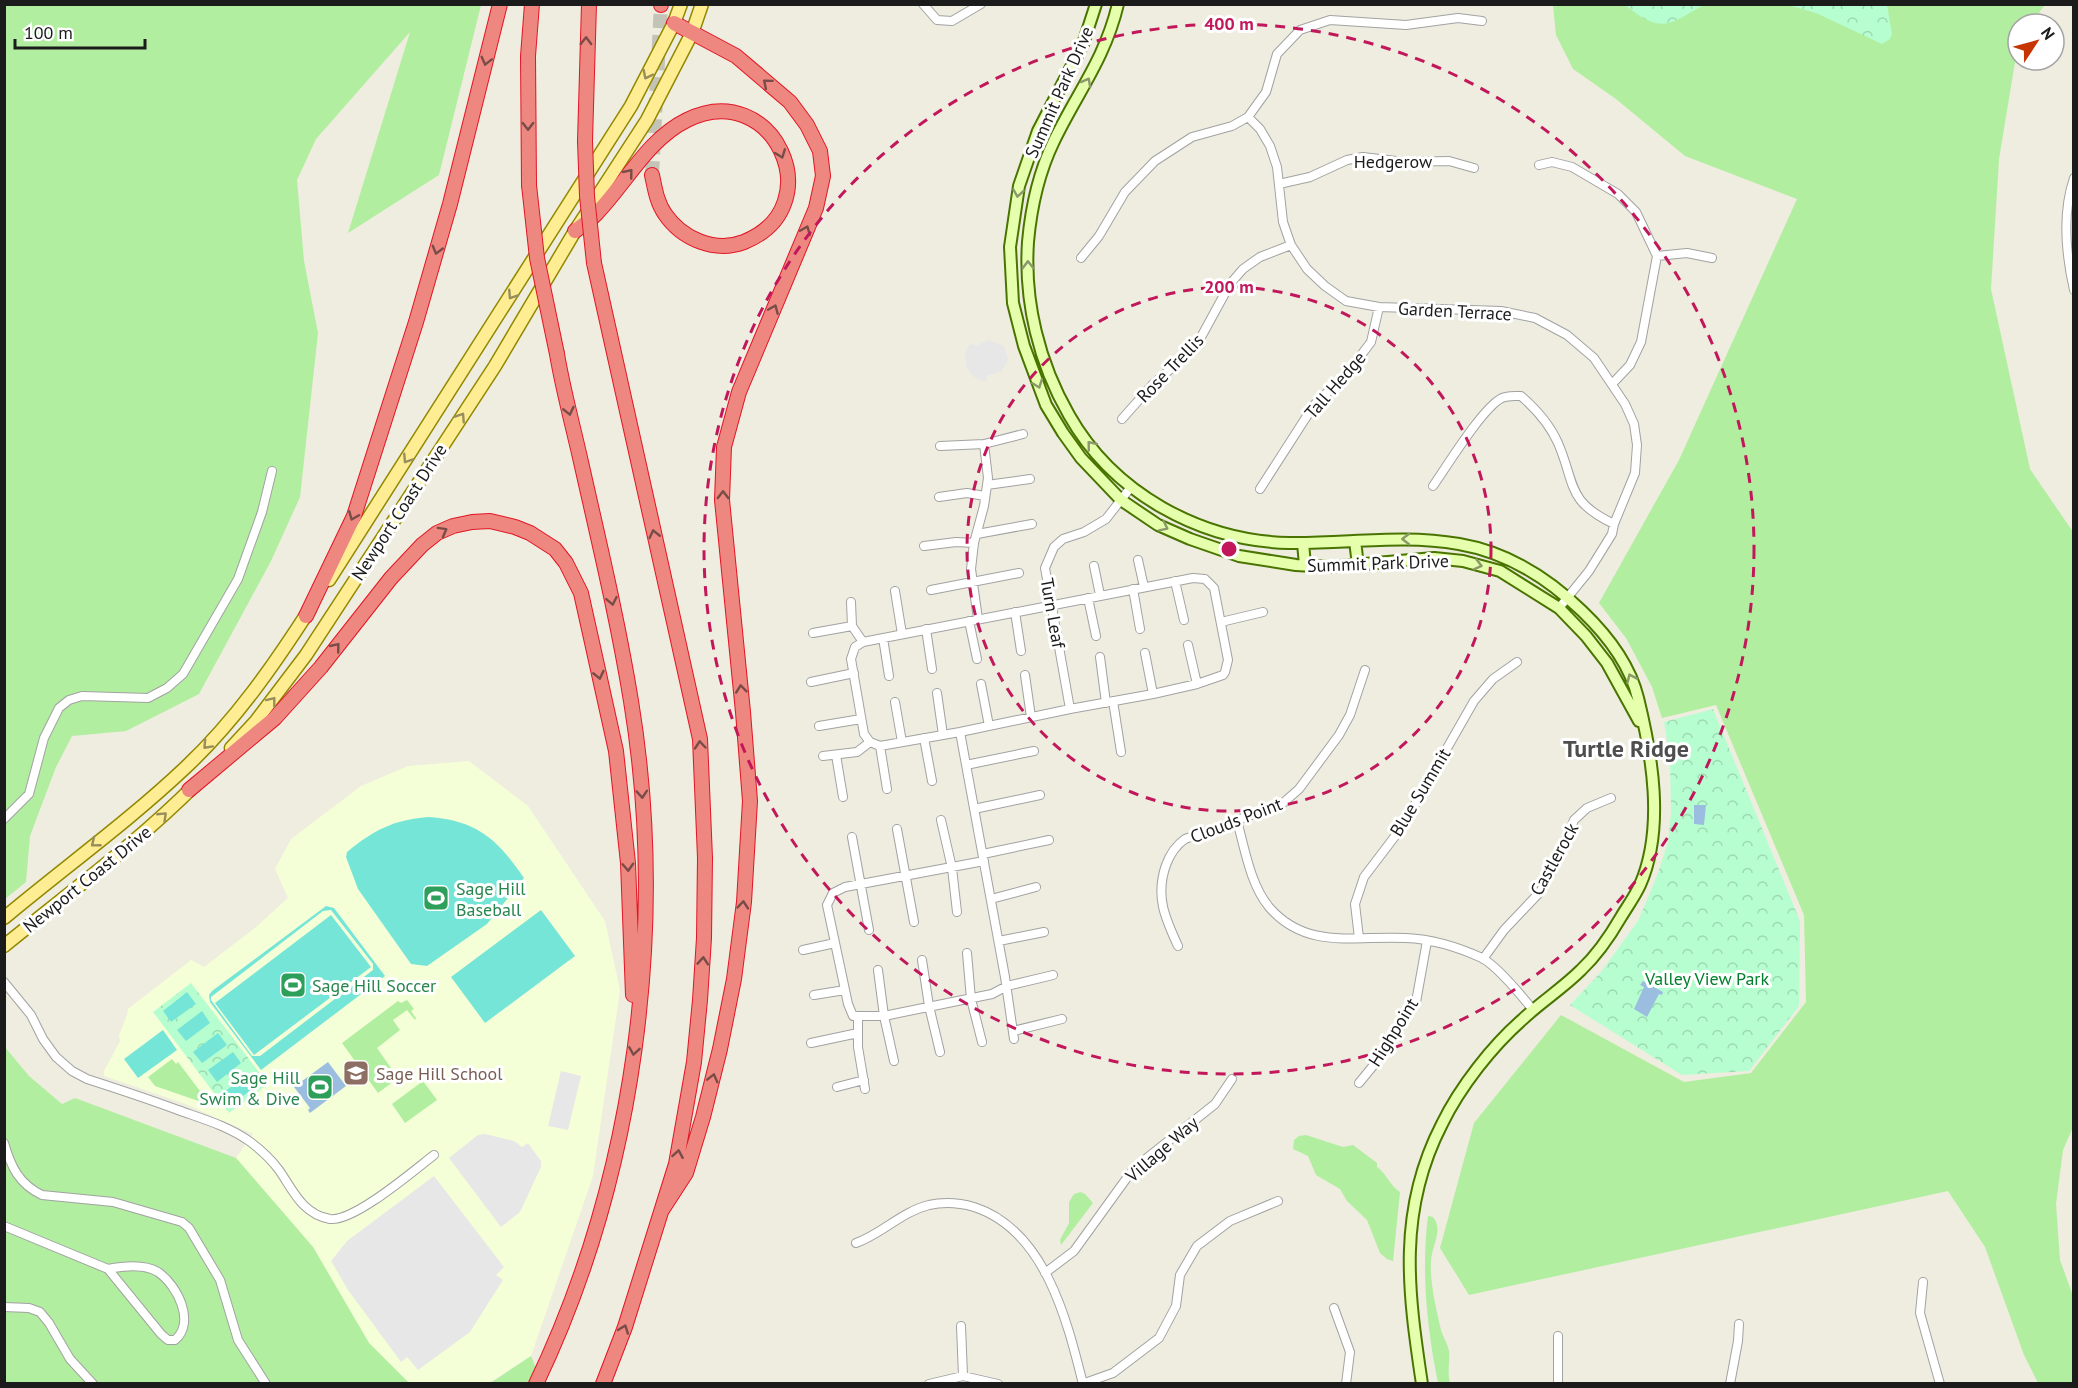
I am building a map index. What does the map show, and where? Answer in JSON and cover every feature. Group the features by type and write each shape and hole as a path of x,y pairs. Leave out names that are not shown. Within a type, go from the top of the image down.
{"highway":[{"path":"306,616 354,516 416,322 450,204 500,4"},
{"path":"532,4 528,56 529,185 537,258 608,581 631,702 641,779 646,891 638,1020 623,1119 595,1228 580,1275 536,1383"},
{"path":"589,4 585,141 587,196 594,263 700,739 705,858 704,938 700,1000 694,1062 676,1164 625,1328 603,1383"},
{"path":"662,1210 686,1173 703,1117 720,1049 735,971 744,902 750,801 723,500 724,447 739,392 816,208 823,176 820,151 807,125 790,102 736,56 674,23"},
{"path":"575,231 595,215 633,168 668,133 684,121 704,112 721,110 737,113 757,122 770,134 780,149 787,169 788,186 784,206 759,236 738,244 717,246 697,242 681,231 665,214 656,195 652,175"},
{"path":"189,790 275,718 422,544 437,533 453,526 472,522 490,521 530,533 555,549 566,563 580,593 606,705 616,751 628,863 632,986 638,1020"}],"main road":[{"name":"Newport Coast Drive","path":"4,918 161,790 188,765 246,701 306,616 631,106 674,23 681,4"},
{"name":"Newport Coast Drive","path":"4,946 154,825 256,721 306,656 495,366 575,231 647,120 692,33 702,4"}],"street":[{"path":"923,4 937,20 952,21 981,4"},
{"name":"Summit Park Drive","path":"1096,4 1083,44 1038,132 1019,186 1010,247 1013,303 1024,346 1046,405 1081,458 1121,500 1158,525 1239,556 1305,565 1358,565 1434,558 1463,561 1500,571 1559,608 1586,636 1607,663 1646,734"},
{"name":"Summit Park Drive","path":"1118,4 1103,51 1047,156 1030,227 1028,276 1035,334 1057,394 1074,424 1110,469 1131,487 1168,511 1218,533 1240,539 1303,543 1419,539 1481,549 1535,573 1568,597 1604,634 1626,668 1636,691 1646,734 1653,776 1654,818 1649,854 1640,884 1613,930 1583,969 1509,1032 1469,1079 1442,1123 1419,1181 1412,1214 1409,1256 1411,1313 1422,1383"},
{"path":"1082,258 1099,236 1125,192 1155,161 1192,137 1232,126 1248,117 1266,92 1277,54 1300,30 1330,20 1406,25 1458,18 1482,21"},
{"name":"Garden Terrace","path":"1248,117 1260,129 1270,146 1277,167 1283,222 1291,245 1307,269 1325,286 1346,301 1379,307 1501,310 1535,318 1567,334 1594,358 1625,404 1634,424 1637,445 1635,472 1612,534 1559,608"},
{"name":"Hedgerow","path":"1278,184 1310,177 1347,160 1363,157 1404,162 1449,161 1474,168"},
{"path":"1539,165 1552,162 1572,167 1618,195 1636,212 1657,256 1641,342 1630,365 1611,384"},
{"path":"2073,178 2069,200 2067,240 2073,290"},
{"name":"Rose Trellis","path":"1122,418 1153,384 1185,357 1200,339 1230,284 1243,270 1260,257 1291,245"},
{"path":"1657,256 1687,253 1712,258"},
{"name":"Tall Hedge","path":"1260,489 1314,405 1346,375 1371,342 1379,307"},
{"path":"1433,486 1483,416 1497,401 1506,396 1521,396 1545,421 1558,443 1573,490 1586,508 1614,524"},
{"path":"940,446 984,444 1023,434"},
{"path":"978,619 971,568 988,478 984,444"},
{"path":"4,819 29,794 44,738 59,708 69,700 82,696 148,698 167,688 183,674 238,579 262,512 272,471"},
{"path":"987,485 1029,479"},
{"name":"Turn Leaf","path":"1070,709 1045,568 1054,547 1063,539 1084,532 1106,519 1131,487"},
{"path":"939,497 967,493 985,496"},
{"path":"977,534 1032,524"},
{"path":"1355,540 1358,565"},
{"path":"924,546 956,542 974,543"},
{"path":"1303,543 1305,565"},
{"path":"1138,560 1144,587"},
{"path":"1095,566 1100,596"},
{"path":"932,590 1019,573"},
{"path":"1193,578 1205,579 1214,588 1228,660 1225,672 1197,684 1153,694 880,746 870,742 864,734 851,659 855,647 863,642 1051,604 1193,578"},
{"path":"1175,581 1184,620"},
{"path":"1133,589 1140,629"},
{"path":"895,591 902,634"},
{"path":"1088,598 1096,636"},
{"path":"851,602 852,626 863,642"},
{"path":"1015,612 1020,651"},
{"path":"1221,622 1263,612"},
{"path":"969,621 976,660"},
{"path":"813,633 852,626"},
{"path":"927,629 932,669"},
{"path":"884,638 889,676"},
{"path":"1188,645 1197,684"},
{"path":"1145,653 1153,694"},
{"path":"1100,657 1121,752"},
{"name":"Blue Summit","path":"1359,938 1355,904 1364,877 1402,827 1474,701 1493,679 1517,662"},
{"name":"Clouds Point","path":"1178,946 1160,895 1161,878 1174,848 1185,839 1282,804 1299,789 1339,735 1350,716 1365,670"},
{"path":"811,682 854,674"},
{"path":"1025,675 1031,717"},
{"path":"981,684 989,726"},
{"path":"938,693 943,735"},
{"path":"895,702 902,742"},
{"path":"819,726 861,719"},
{"path":"960,732 1014,1035 1062,1019"},
{"path":"924,738 932,781"},
{"path":"823,756 857,752 870,742"},
{"path":"880,746 887,789"},
{"path":"966,765 1034,751"},
{"path":"836,754 843,797"},
{"path":"974,808 1040,795"},
{"name":"Castlerock","path":"1483,959 1504,930 1540,892 1560,856 1574,820 1587,808 1611,798"},
{"path":"940,820 952,868 957,912"},
{"path":"1237,821 1257,887 1269,906 1300,932 1332,939 1408,938 1449,946 1483,959 1512,985 1533,1010"},
{"path":"897,829 914,921"},
{"path":"852,837 869,930"},
{"path":"837,1087 864,1084 856,1016 848,1004 827,905 833,892 861,884 952,868 1049,840"},
{"path":"991,899 1036,887"},
{"path":"999,941 1044,932"},
{"name":"Highpoint","path":"1359,1083 1382,1055 1416,1002 1427,941"},
{"path":"803,950 835,943"},
{"path":"967,953 971,999 982,1042"},
{"path":"922,960 929,1006 940,1052"},
{"path":"878,970 884,1016 894,1061"},
{"path":"856,1016 884,1016 971,999 992,994 1007,986 1053,975"},
{"path":"4,982 31,1016 56,1058 72,1071 87,1079 232,1130 251,1142 278,1168 301,1204 311,1212 332,1219 352,1214 434,1155"},
{"path":"814,994 845,990"},
{"path":"811,1043 858,1033"},
{"name":"Village Way","path":"1046,1273 1074,1251 1129,1175 1215,1104 1232,1079"},
{"path":"4,1143 14,1171 32,1190 42,1195 113,1202 182,1222 189,1227 220,1280 238,1340 266,1383"},
{"path":"856,1243 866,1240 898,1218 930,1204 956,1203 980,1209 1003,1221 1022,1239 1046,1273 1070,1330 1083,1383 1113,1373 1159,1338 1176,1306 1180,1275 1197,1246 1230,1221 1278,1201"},
{"path":"4,1226 108,1269 161,1334 168,1340 175,1340 180,1336 184,1325 184,1314 180,1301 172,1285 157,1271 141,1267 120,1266 108,1269"},
{"path":"1923,1282 1920,1313 1940,1383"},
{"path":"4,1307 30,1308 40,1312 70,1359 93,1383"},
{"path":"1334,1308 1350,1352 1347,1383"},
{"path":"1730,1383 1738,1341 1738,1324"},
{"path":"962,1326 963,1376"},
{"path":"1558,1336 1558,1383"},
{"path":"929,1383 963,1376 998,1383"}],"shaded area":[{"path":"989,340 1004,346 1008,359 1002,371 987,376 986,382 974,377 967,368 965,354 970,343 976,346"},
{"name":"Sage Hill School","path":"469,761 528,806 605,921 620,990 593,1176 531,1356 489,1383 409,1383 369,1343 313,1247 236,1158 253,1134 183,1103 104,1076 104,1071 120,1041 119,1035 128,1009 191,960 204,967 256,927 288,898 275,869 291,839 361,786 408,766"},
{"path":"1694,805 1706,805 1704,825 1694,824"},
{"name":"Sage Hill Baseball","path":"428,817 460,822 485,834 505,853 524,878 487,924 427,966 411,964 358,889 346,857 347,852 357,844 385,827"},
{"path":"326,906 334,908 385,976 261,1070 210,1002 209,995","holes":["331,910 373,964 373,970 260,1056 252,1056 211,1000 211,997 323,911"]},
{"path":"541,910 575,956 485,1023 451,977"},
{"name":"Sage Hill Soccer","path":"331,915 371,967 254,1055 215,1003"},
{"path":"1643,981 1663,992 1662,995 1659,994 1647,1017 1634,1009 1644,987 1640,985"},
{"path":"187,992 196,1004 171,1022 163,1011"},
{"path":"202,1011 210,1023 186,1041 177,1030"},
{"path":"163,1030 177,1050 138,1078 124,1059"},
{"path":"218,1033 227,1045 202,1063 193,1052"},
{"path":"233,1052 241,1063 217,1082 208,1070"},
{"name":"Sage Hill Swim & Dive","path":"328,1062 346,1086 310,1113 308,1110 310,1108 294,1087"},
{"path":"561,1071 581,1076 568,1130 548,1126"},
{"path":"249,1074 257,1085 233,1104 224,1092"},
{"path":"485,1134 514,1141 522,1147 528,1143 541,1161 541,1167 520,1212 501,1227 449,1158 478,1135"},
{"path":"434,1176 504,1267 496,1275 503,1280 470,1332 418,1370 407,1357 401,1362 348,1290 331,1261 347,1241"}],"green space":[{"path":"5,5 481,5 439,175 348,233 410,32 316,139 297,180 304,261 318,333 300,497 271,561 199,694 126,731 72,736 56,767 30,836 26,882 5,899"},
{"path":"1553,5 2073,5 2044,6 2040,12 2006,12 2006,72 2013,72 1999,159 1991,289 2030,469 2073,532 2074,1125 2063,1150 2056,1204 2060,1260 2073,1296 2073,1383 2038,1383 2024,1355 1985,1247 1948,1191 1469,1295 1440,1248 1474,1123 1561,1015 1684,1082 1751,1073 1806,1002 1804,915 1716,705 1662,718 1652,687 1626,638 1599,603 1679,460 1797,199 1685,156 1616,99 1573,69 1556,35"},
{"path":"1625,5 1703,5 1681,18 1664,24 1647,20"},
{"path":"1788,5 1887,5 1892,34 1890,39 1882,44 1816,13"},
{"name":"Valley View Park","path":"1713,709 1800,921 1799,1006 1749,1071 1682,1075 1570,1005 1601,972 1638,921 1657,876 1668,842 1671,813 1670,759 1664,722"},
{"path":"191,983 268,1084 229,1113 153,1012"},
{"path":"407,1000 414,1009 411,1011 415,1020 407,1010 393,1020 400,1030 377,1048 398,1078 378,1093 342,1043 398,1001 401,1003"},
{"path":"4,1046 29,1076 62,1104 75,1098 236,1158 313,1247 369,1343 409,1383 5,1383"},
{"path":"172,1059 176,1064 178,1062 206,1099 209,1098 211,1101 207,1104 155,1086 148,1077"},
{"path":"423,1081 437,1100 405,1123 392,1104"},
{"path":"1306,1135 1343,1147 1353,1145 1377,1163 1377,1167 1400,1192 1393,1261 1380,1253 1367,1220 1347,1201 1340,1189 1316,1175 1308,1156 1293,1149 1294,1140"},
{"path":"1081,1192 1093,1203 1061,1245 1060,1240 1069,1223 1069,1202 1074,1194"},
{"path":"1428,1216 1433,1217 1437,1227 1431,1279 1441,1330 1449,1351 1450,1383 1438,1383 1431,1342 1425,1279"},
{"path":"531,1356 542,1383 489,1384"}],"tunnel":[{"path":"652,175 661,5"}],"place":[{"name":"Sage Hill Baseball","path":"436,898"},
{"name":"Sage Hill Soccer","path":"293,985"},
{"name":"Sage Hill School","path":"356,1073"},
{"name":"Sage Hill Swim & Dive","path":"320,1087"}],"district":[{"name":"Turtle Ridge","path":"1626,748"}]}
